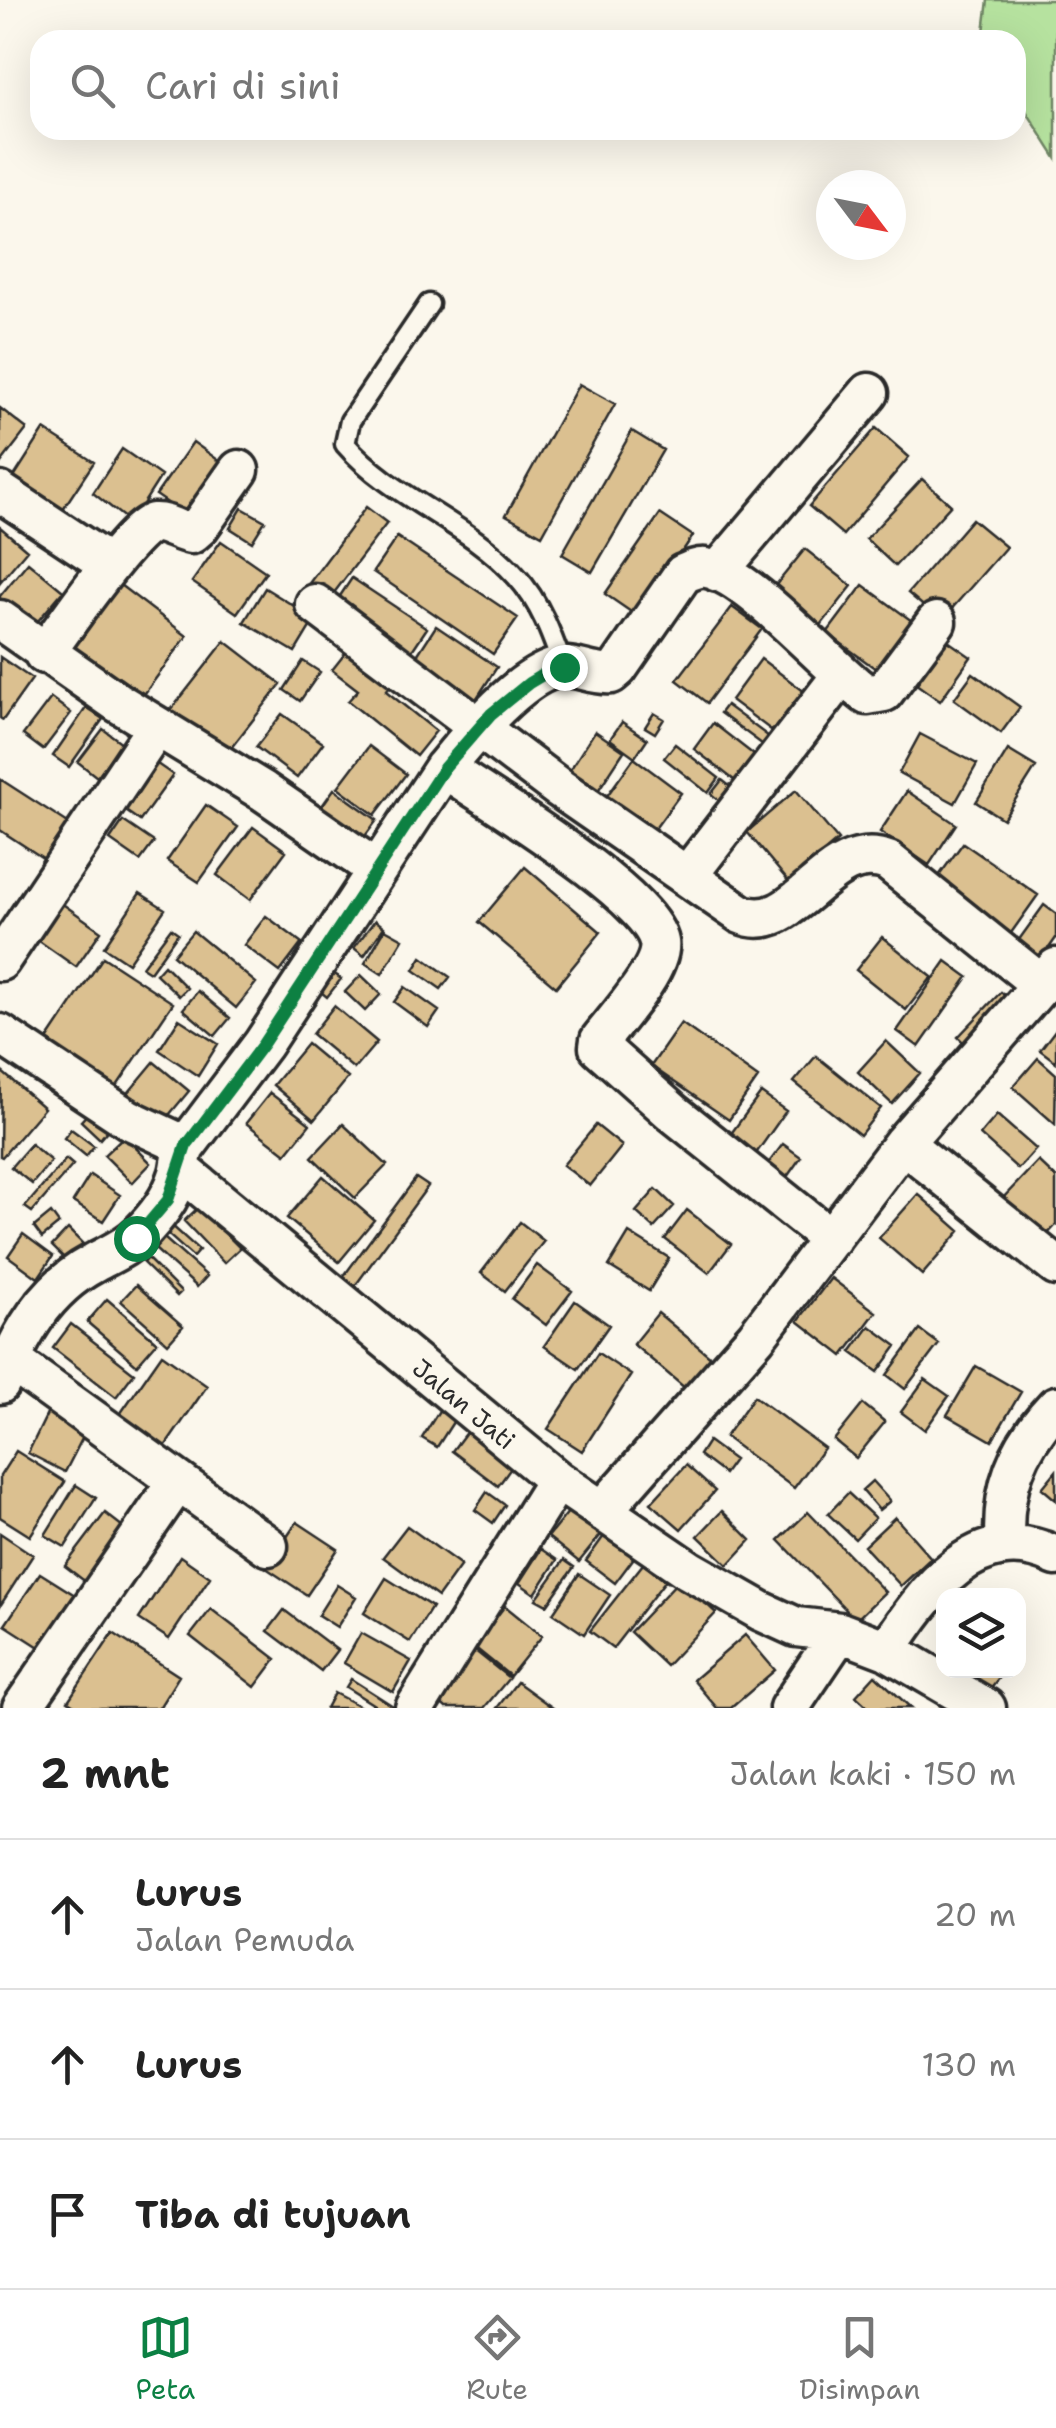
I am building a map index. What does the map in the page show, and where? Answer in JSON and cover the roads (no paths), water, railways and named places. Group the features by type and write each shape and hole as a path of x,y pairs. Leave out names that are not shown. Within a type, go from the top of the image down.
{"street":[{"path":"718,572 869,393"},
{"path":"44,654 110,565 150,523 158,522 191,534 239,470"},
{"path":"0,492 110,565"},
{"path":"268,1546 178,1481 5,1372 40,1307 92,1263 112,1255 146,1227 168,1200 183,1158 263,1044 444,768 478,725 529,683 554,668 610,674 684,574 706,568 764,604 867,695 884,692 936,622"},
{"path":"316,604 560,788 741,914 765,918 851,858 879,858 1049,976 903,1143 746,1350 602,1510"},
{"path":"0,620 44,654 156,728 263,791 377,870"},
{"path":"688,875 842,675"},
{"path":"0,961 156,728"},
{"path":"444,768 607,881 648,920 659,942 656,964 599,1047 672,1112 831,1239"},
{"name":"Jalan Jati","path":"0,1034 183,1158 556,1480 689,1570 760,1611 796,1627 840,1632 888,1650 986,1708"},
{"path":"903,1143 1056,1266"},
{"path":"1006,1546 1006,1489 1018,1459 1056,1406"},
{"path":"415,1708 556,1480"},
{"path":"22,1708 178,1481"},
{"path":"888,1650 918,1602 968,1558 1025,1544 1056,1556"},
{"path":"789,1708 840,1632"}],"lane":[{"path":"429,304 350,421 345,444 382,481 486,548 519,579 550,632 564,667"}]}
